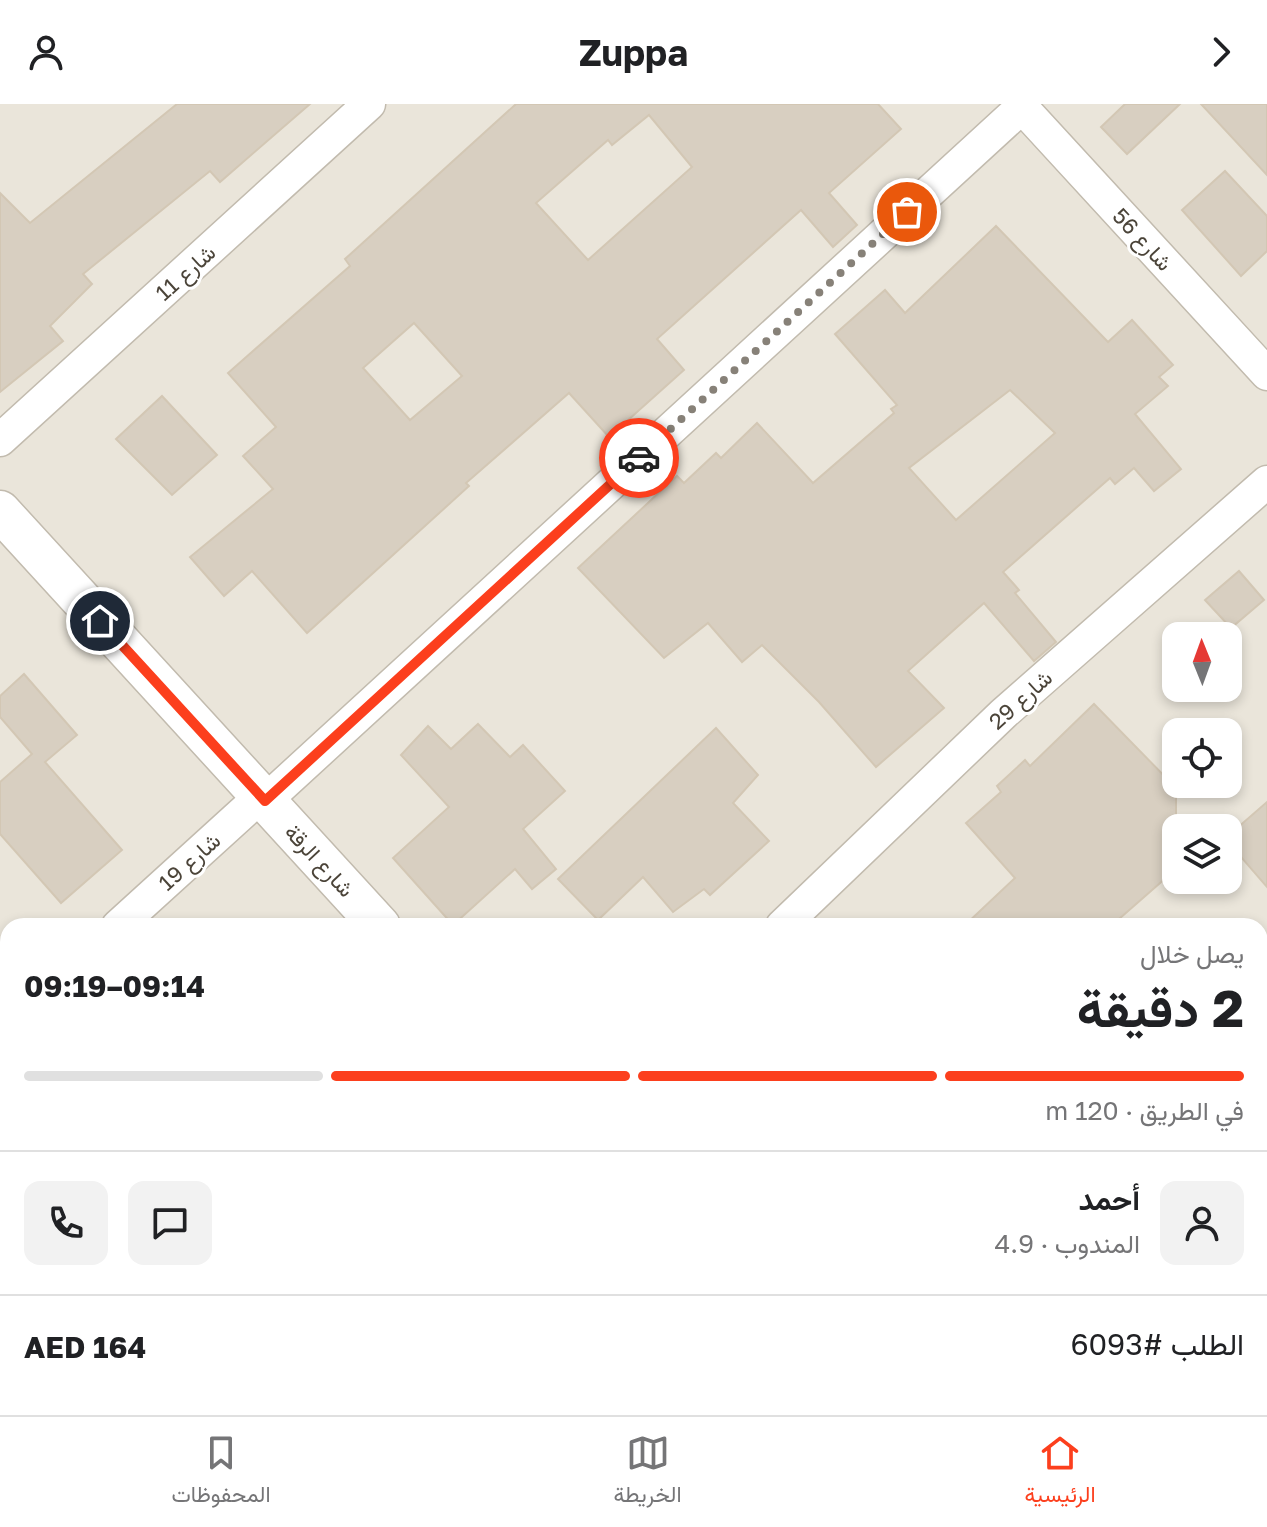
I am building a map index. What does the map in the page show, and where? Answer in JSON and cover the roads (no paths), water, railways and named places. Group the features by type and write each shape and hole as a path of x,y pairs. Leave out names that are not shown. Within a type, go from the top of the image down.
{"street":[{"name":"شارع 11","path":"0,440 369,104"},
{"name":"شارع 56","path":"1020,105 1267,374"},
{"name":"شارع 19","path":"127,918 263,798 1020,105"},
{"name":"شارع 29","path":"790,918 1003,714 1267,482"},
{"name":"شارع الرقة","path":"0,511 373,918"}]}
